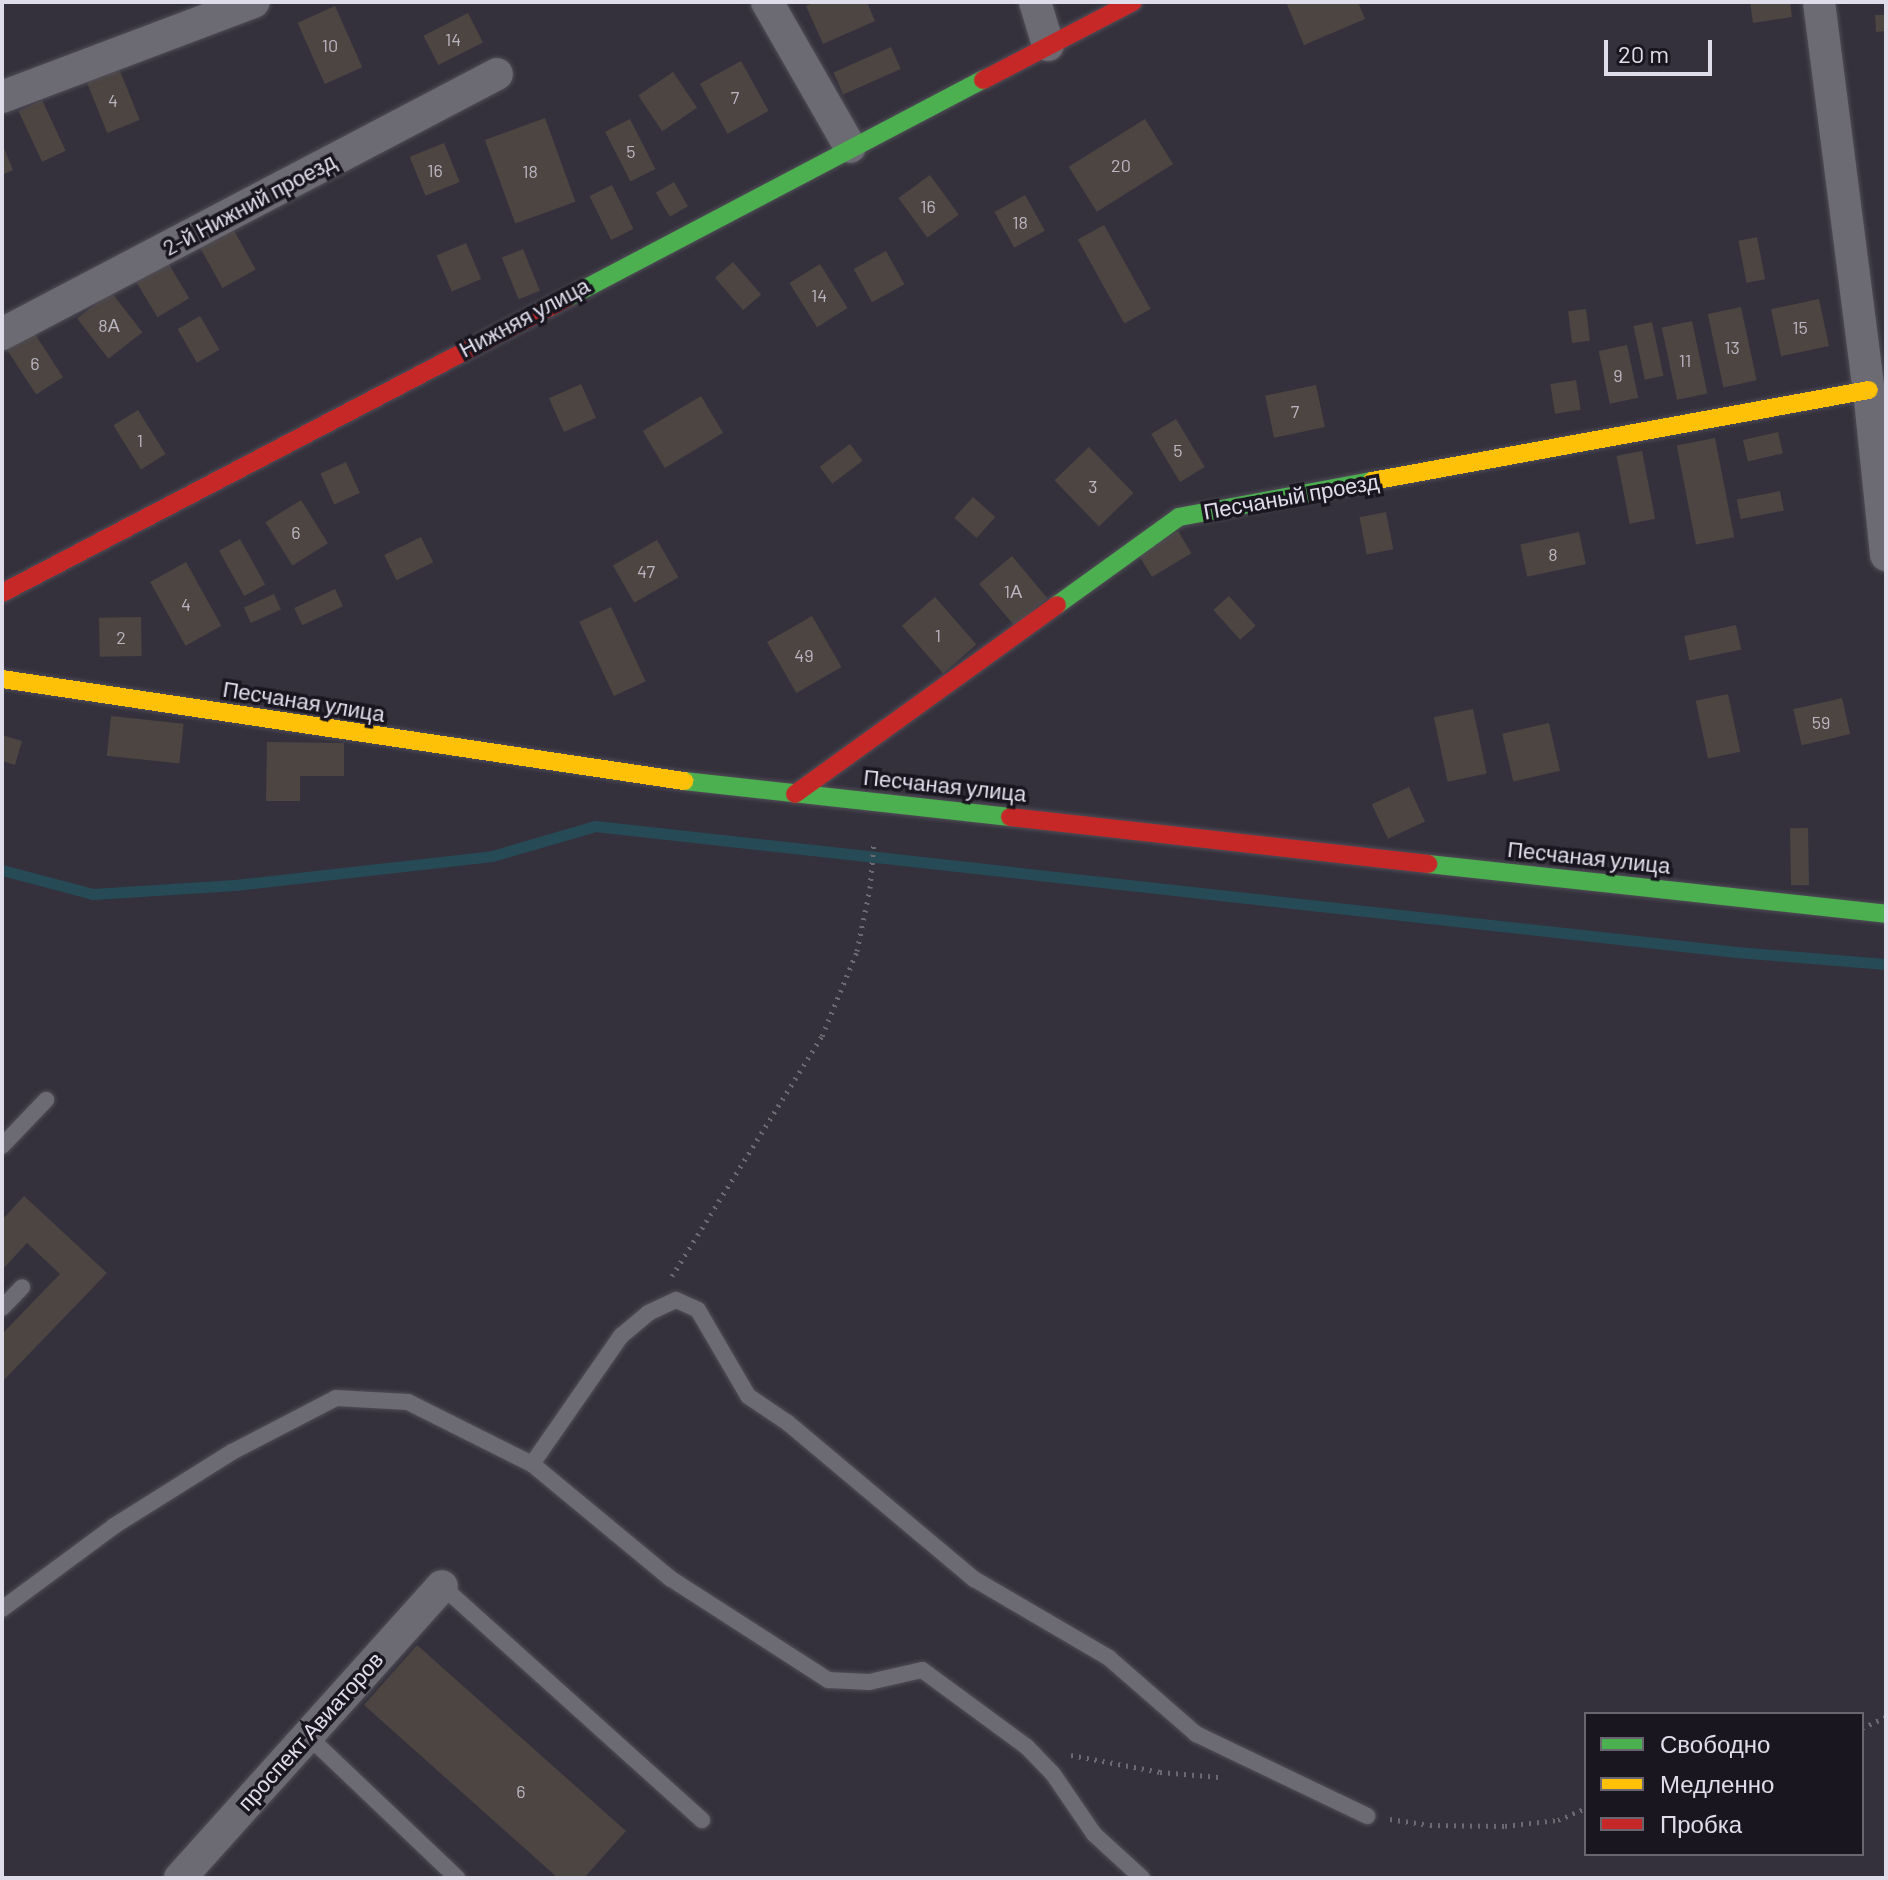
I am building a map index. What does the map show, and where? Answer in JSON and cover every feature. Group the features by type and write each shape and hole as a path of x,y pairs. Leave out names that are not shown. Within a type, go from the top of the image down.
{"street":[{"path":"2,97 254,2"},
{"path":"767,2 850,147"},
{"path":"1035,2 1048,45"},
{"name":"Нижняя улица","path":"2,593 850,147 1133,2"},
{"path":"1819,2 1869,390 1886,555"},
{"name":"2-й Нижний проезд","path":"2,334 497,74"},
{"name":"Песчаный проезд","path":"795,794 1179,517 1869,390"},
{"name":"Песчаная улица","path":"2,679 637,776 1886,914"},
{"name":"проспект Авиаторов","path":"187,1876 306,1734 442,1586"}],"lane":[{"path":"2,1146 46,1100"},
{"path":"2,1308 22,1287"},
{"path":"532,1464 621,1336 648,1313 676,1300 698,1310 748,1396 788,1423 974,1579 1109,1658 1196,1734 1367,1816"},
{"path":"2,1609 140,1510 232,1452 336,1398 408,1402 532,1464 671,1579 828,1680 869,1682 922,1670 1027,1747 1053,1774 1094,1834 1142,1878"},
{"path":"442,1586 702,1820"},
{"path":"306,1734 457,1878"}],"path":[{"path":"648,1313 822,1036 857,951 874,839"},
{"path":"1864,1727 1886,1717"}],"building":[{"path":"815,2 867,2 875,21 823,44 806,6"},
{"path":"1286,2 1358,2 1365,19 1304,45"},
{"path":"1750,2 1790,2 1792,17 1753,23"},
{"path":"335,6 362,67 325,84 298,23"},
{"path":"468,13 483,42 438,65 423,36"},
{"path":"1875,15 1886,15 1886,31 1876,32"},
{"path":"891,47 901,69 843,95 833,73"},
{"path":"741,61 769,111 728,134 700,84"},
{"path":"118,66 140,120 107,133 86,79"},
{"path":"673,72 697,108 662,131 638,95"},
{"path":"42,100 66,151 42,162 18,111"},
{"path":"545,118 575,202 515,224 485,140"},
{"path":"630,119 655,169 630,182 605,132"},
{"path":"1145,119 1173,164 1097,212 1069,167"},
{"path":"2,143 13,170 2,175"},
{"path":"444,143 460,182 425,196 410,157"},
{"path":"930,175 959,215 927,238 898,198"},
{"path":"674,182 688,206 670,217 656,192"},
{"path":"612,185 633,229 611,240 590,196"},
{"path":"1025,195 1045,231 1014,248 994,212"},
{"path":"231,225 256,270 222,288 198,243"},
{"path":"1104,225 1151,309 1124,324 1078,240"},
{"path":"1757,237 1765,279 1747,283 1738,241"},
{"path":"466,243 481,279 452,291 437,256"},
{"path":"523,249 540,291 519,299 502,258"},
{"path":"886,251 904,284 872,302 854,269"},
{"path":"165,258 189,298 157,317 133,277"},
{"path":"733,262 761,294 743,310 715,278"},
{"path":"820,264 848,308 817,327 789,283"},
{"path":"111,292 142,332 109,359 77,318"},
{"path":"1819,299 1829,346 1781,356 1771,309"},
{"path":"1741,307 1757,380 1723,387 1708,314"},
{"path":"1586,309 1590,341 1572,343 1568,311"},
{"path":"200,316 219,350 197,363 177,329"},
{"path":"1692,321 1707,393 1677,400 1662,327"},
{"path":"1652,322 1663,376 1645,380 1633,326"},
{"path":"33,331 63,377 36,395 6,348"},
{"path":"1627,345 1638,398 1610,404 1599,351"},
{"path":"1576,380 1581,410 1555,414 1550,384"},
{"path":"581,384 596,418 564,432 549,398"},
{"path":"1316,385 1325,427 1274,438 1265,396"},
{"path":"701,396 723,433 665,468 643,431"},
{"path":"138,410 166,454 141,469 113,425"},
{"path":"1176,419 1205,467 1180,482 1151,434"},
{"path":"1778,432 1783,453 1748,462 1743,440"},
{"path":"1715,438 1734,537 1696,545 1677,445"},
{"path":"850,444 863,461 832,484 820,467"},
{"path":"1089,447 1133,493 1099,526 1054,480"},
{"path":"1642,451 1655,519 1630,524 1616,456"},
{"path":"346,462 360,493 334,504 320,473"},
{"path":"1780,491 1784,511 1741,519 1737,499"},
{"path":"973,497 995,517 977,538 954,518"},
{"path":"301,500 328,543 292,566 265,522"},
{"path":"1386,512 1393,549 1367,554 1359,517"},
{"path":"1178,531 1191,553 1152,577 1139,555"},
{"path":"1579,532 1586,564 1527,577 1520,544"},
{"path":"421,537 433,562 396,580 384,555"},
{"path":"240,539 265,584 244,596 219,551"},
{"path":"657,540 678,577 634,603 613,566"},
{"path":"1012,556 1047,598 1014,626 979,584"},
{"path":"186,562 221,626 186,646 150,582"},
{"path":"335,589 343,606 302,625 294,608"},
{"path":"274,594 281,610 251,623 244,607"},
{"path":"1229,596 1256,626 1240,640 1213,610"},
{"path":"935,597 976,645 943,673 902,626"},
{"path":"611,607 646,681 614,696 579,622"},
{"path":"812,616 842,667 796,693 767,642"},
{"path":"141,617 142,656 100,657 99,618"},
{"path":"1736,625 1741,649 1689,660 1684,636"},
{"path":"1728,694 1740,752 1708,759 1696,701"},
{"path":"1842,698 1850,734 1802,745 1793,709"},
{"path":"1473,709 1487,774 1448,782 1434,717"},
{"path":"111,716 184,724 179,763 107,756"},
{"path":"1549,723 1560,771 1513,782 1502,734"},
{"path":"2,735 22,741 15,765 2,761"},
{"path":"267,742 344,743 344,776 300,776 300,801 266,801"},
{"path":"1409,787 1425,821 1388,839 1372,804"},
{"path":"1790,828 1808,828 1809,885 1791,885"},
{"path":"24,1196 107,1273 2,1382 2,1334 60,1274 27,1243 2,1270 2,1220"},
{"path":"417,1645 626,1831 584,1878 558,1878 364,1705"}],"waterway":[{"path":"2,870 93,894 235,885 492,856 595,826 1737,952 1886,964"}],"traffic: fast":[{"path":"567,298 983,80"},
{"path":"1057,605 1179,517 1372,481"},
{"path":"684,781 1010,817"},
{"path":"1428,864 1886,914"}],"traffic: slow":[{"path":"1372,481 1869,390"},
{"path":"2,679 684,781"}],"traffic: jam":[{"path":"983,80 1133,2"},
{"path":"2,593 567,298"},
{"path":"795,794 1057,605"},
{"path":"1010,817 1428,864"}]}
